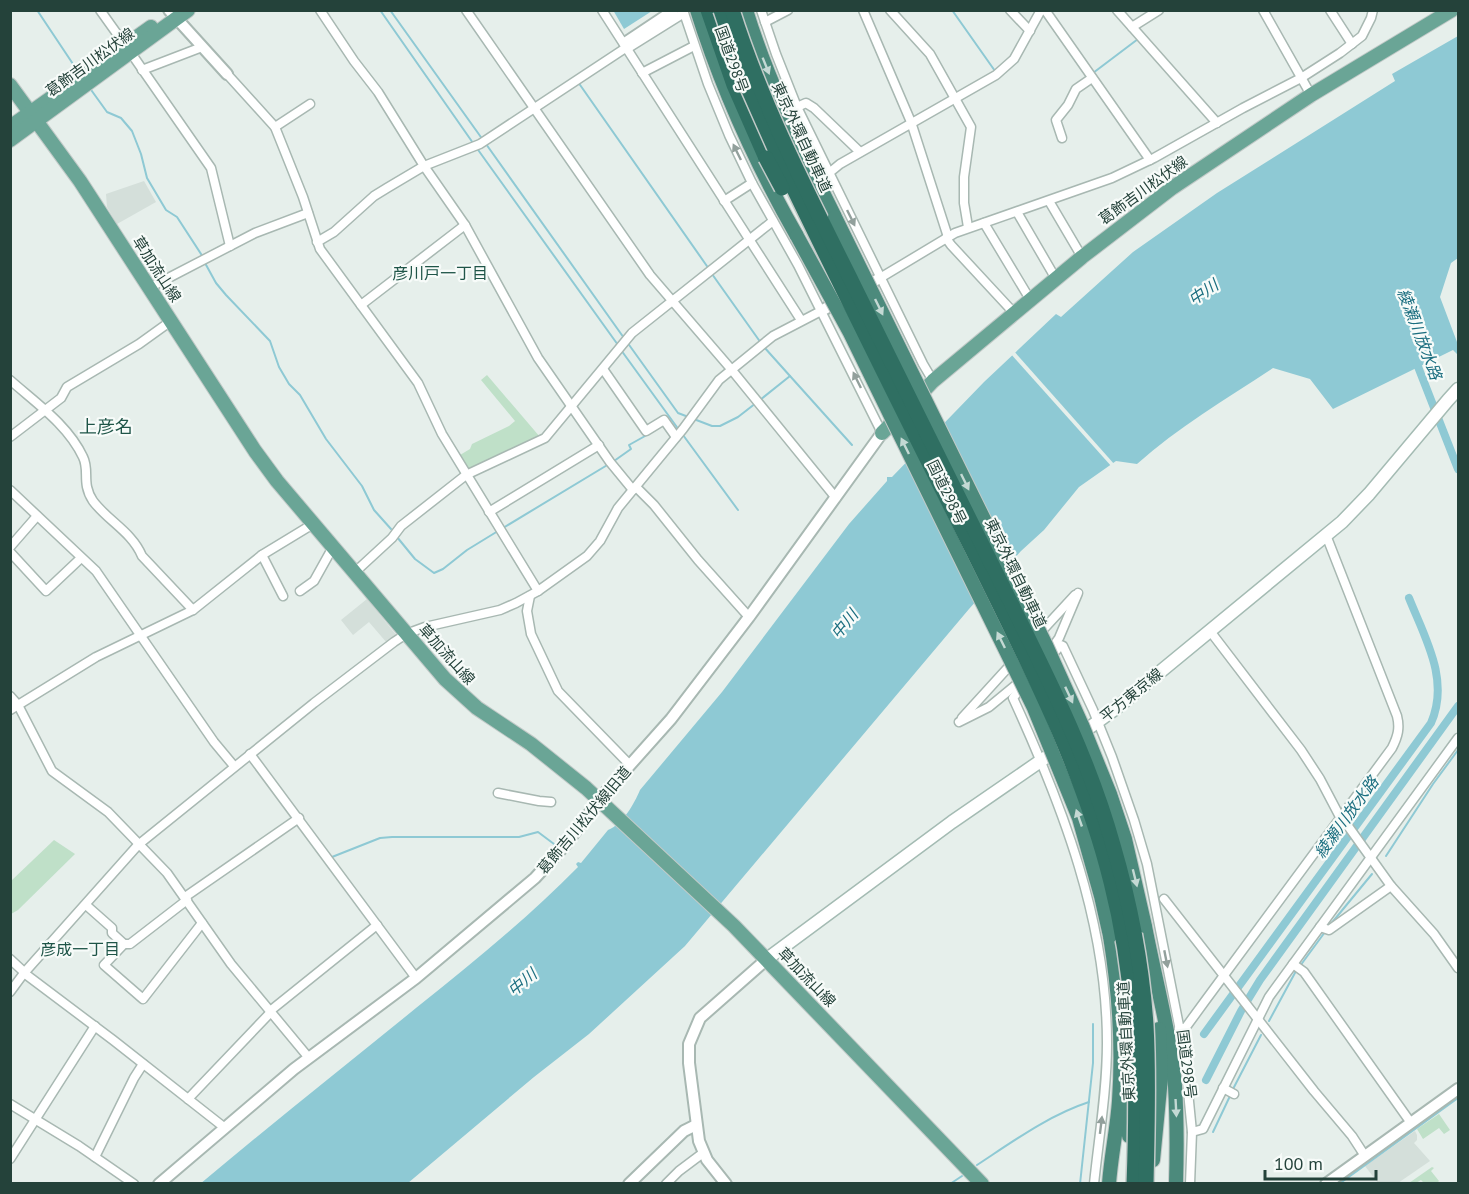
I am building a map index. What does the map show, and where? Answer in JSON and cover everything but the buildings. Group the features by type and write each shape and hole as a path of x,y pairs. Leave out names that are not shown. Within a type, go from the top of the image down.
{"highway":[{"path":"708,10 731,77 756,138 790,202 853,310"},
{"name":"東京外環自動車道","path":"721,10 745,81 766,129 1048,706 1075,769 1099,836 1122,929 1135,1025 1137,1100 1134,1184"},
{"name":"東京外環自動車道","path":"732,10 755,76 793,162 1036,655 1076,739 1098,797 1124,886 1141,977 1146,1023 1148,1078 1146,1184"},
{"name":"国道298号","path":"746,10 763,60 789,122 1046,645 1110,794 1125,839 1169,1045 1175,1084 1176,1184"},
{"name":"国道298号","path":"684,11 721,81 764,177 850,333 1034,708 1079,818 1110,936 1125,1052 1130,1147 1128,1184"},
{"name":"国道298号","path":"1150,950 1158,1017 1161,1078 1152,1184"},
{"name":"国道298号","path":"1109,1184 1119,1103 1121,1066 1119,1005"}],"main road":[{"name":"葛飾吉川松伏線","path":"10,127 33,116 128,49 173,13 189,10"},
{"name":"葛飾吉川松伏線","path":"882,433 933,381 1082,257 1172,188 1311,96 1452,10"},
{"name":"草加流山線","path":"10,85 80,181 255,451 313,524 437,671 460,695 553,761 602,803 734,926 982,1184"},
{"name":"葛飾吉川松伏線","path":"10,140 33,116"},
{"name":"平方東京線","path":"767,959 943,828 1098,721 1210,631 1356,508 1458,389"}],"street":[{"path":"100,10 211,168 230,246"},
{"path":"320,10 378,92 424,166 465,225 538,358 599,445 749,616"},
{"path":"465,10 650,275 731,369 836,498"},
{"path":"602,10 801,320"},
{"path":"761,10 798,107 880,278 933,381"},
{"path":"765,22 788,10"},
{"path":"863,10 911,122 947,237 951,245 1015,314"},
{"path":"890,10 925,46 971,127 963,177 968,227"},
{"path":"1010,10 1030,31"},
{"path":"829,173 911,122 996,75 1014,59 1043,10 1150,160"},
{"path":"1117,10 1217,123"},
{"path":"1132,27 1159,10"},
{"path":"1263,10 1311,96"},
{"path":"1330,10 1352,44"},
{"path":"10,992 24,973 138,845 314,703 406,634 425,627 500,610 534,593 581,561 593,550 613,515 676,437 718,380 773,336 880,278 947,237 968,227 1112,178 1150,160 1301,78 1352,44 1367,28 1373,10"},
{"path":"317,242 334,232 374,196 424,166 480,144 626,46 684,11 694,46 729,135 882,433"},
{"path":"173,13 275,127 294,172 317,242 329,263 418,383 434,420 534,593"},
{"path":"642,73 694,46"},
{"path":"142,70 202,47"},
{"path":"1062,138 1056,120 1068,105 1076,89 1092,78"},
{"path":"798,107 806,103 814,108 860,152"},
{"path":"275,127 310,104"},
{"path":"724,201 752,183"},
{"path":"1049,201 1082,257"},
{"path":"1017,212 1056,279"},
{"path":"149,288 255,233 308,213"},
{"path":"354,573 392,538 401,526 466,476 545,438 633,333 773,221"},
{"path":"984,223 1031,301"},
{"path":"360,305 465,225"},
{"path":"10,437 61,398 67,387 139,344 171,321"},
{"path":"603,369 646,431 664,420 676,437"},
{"path":"10,380 68,432 85,460 86,486 91,498 130,535 138,545 142,556 193,610"},
{"name":"葛飾吉川松伏線旧道","path":"159,1184 309,1058 416,978 534,878 602,803 630,765 671,719 882,433"},
{"path":"489,512 599,445"},
{"path":"10,490 96,571 214,742 234,766"},
{"path":"10,547 37,516"},
{"path":"14,707 96,657 193,610 262,555 313,524"},
{"path":"1179,1029 1186,1027 1392,748 1397,737 1399,722 1326,535"},
{"path":"300,591 314,581 333,547"},
{"path":"10,552 46,591 81,558"},
{"path":"262,555 282,596"},
{"path":"534,593 527,610 529,628 558,690 630,765"},
{"path":"1078,593 1059,638 1036,672 1026,677 989,707 959,722 995,680 1078,593"},
{"path":"1210,631 1301,750 1320,779 1340,817 1391,886 1434,934 1458,968"},
{"path":"1094,1184 1106,1083 1107,1019 1097,939 1078,866 1058,804 1042,761 1013,698 1060,645 1063,646 1098,721 1122,782 1147,864 1179,1029 1188,1091 1192,1132 1190,1184"},
{"path":"10,696 14,707 55,774 108,812 167,873 231,964 309,1058"},
{"path":"1192,1132 1203,1129 1229,1091 1257,1018 1269,997 1296,967 1324,928 1368,854 1457,744"},
{"path":"250,754 416,978"},
{"path":"498,794 551,802"},
{"path":"86,905 112,928 112,933 124,944 130,944 186,899 299,818"},
{"path":"1324,928 1391,886"},
{"path":"1164,899 1352,1136 1365,1156"},
{"path":"124,944 104,965 142,999 202,923"},
{"path":"188,1099 270,1012 377,924"},
{"path":"10,959 24,973 225,1128"},
{"path":"726,1184 703,1153 696,1125 688,1055 691,1035 704,1014 767,959"},
{"path":"1296,967 1411,1123"},
{"path":"10,1159 95,1026"},
{"path":"95,1156 143,1064"},
{"path":"1326,1184 1458,1089"},
{"path":"10,1104 95,1156 134,1184"},
{"path":"628,1184 684,1131 696,1125"},
{"path":"666,1184 703,1153"}],"shaded area":[{"path":"144,181 156,202 117,224 107,207 106,194"},
{"path":"367,599 397,636 387,643 369,622 353,635 341,620"},
{"path":"1415,1131 1417,1140 1414,1143 1430,1161 1398,1183 1378,1183 1365,1166"}],"green space":[{"path":"487,375 540,437 472,470 468,469 460,455 470,449 472,444 515,421 481,380"},
{"path":"54,840 75,854 18,910 11,914 11,881"},
{"path":"1439,1114 1450,1130 1444,1134 1439,1128 1423,1139 1417,1129"},
{"path":"1432,1167 1434,1168 1431,1171 1439,1181 1437,1183 1424,1183 1421,1180 1409,1183"}],"water":[{"path":"613,10 652,10 652,11 624,29"},
{"name":"中川","path":"1458,36 1458,258 1451,263 1440,297 1457,342 1458,355 1453,350 1333,409 1310,379 1273,368 1186,426 1137,464 1116,461 1079,487 1044,530 1021,551 969,609 685,946 589,1034 408,1183 200,1184 479,957 578,867 576,864 581,863 608,830 623,818 640,790 722,692 849,524 887,481 887,477 892,477 984,382 1056,314 1061,317 1133,252 1217,193 1395,81 1392,74"}],"pier":[{"path":"1013,350 1115,465 1112,467 1010,353"}],"waterway":[{"path":"37,10 79,73"},
{"path":"380,10 473,143"},
{"path":"390,10 483,140"},
{"path":"952,10 995,71"},
{"path":"1093,73 1138,39"},
{"path":"578,82 709,269"},
{"path":"89,87 107,112 121,118 132,131 147,178 166,210 177,217 203,257"},
{"path":"486,144 624,338"},
{"path":"476,147 618,345"},
{"path":"205,263 216,283 270,341 279,367 289,384 300,395 326,439 362,486 374,510 391,529"},
{"path":"712,274 761,343"},
{"path":"627,342 678,413 712,426 720,426 738,417 756,403"},
{"path":"764,347 790,376"},
{"path":"621,350 679,430"},
{"name":"綾瀬川放水路","path":"1415,359 1458,469"},
{"path":"760,400 790,376 852,445"},
{"path":"614,461 631,449 629,445 654,431"},
{"path":"683,435 738,510"},
{"path":"503,528 609,464"},
{"path":"397,537 415,559 434,573 498,531"},
{"name":"綾瀬川放水路","path":"1204,1034 1431,723 1436,707 1437,675 1428,644 1409,598"},
{"name":"綾瀬川放水路","path":"1206,1080 1241,1011 1260,980 1458,706"},
{"path":"1386,856 1458,750"},
{"path":"332,857 380,838 392,837 519,837 538,832 554,844"},
{"path":"1330,925 1372,874"},
{"path":"1300,966 1325,932"},
{"path":"1269,1021 1296,971"},
{"path":"1080,1184 1093,1063 1093,1024"},
{"path":"1232,1091 1261,1035"},
{"path":"1213,1132 1230,1096"},
{"path":"1339,1184 1458,1098"},
{"path":"977,1165 1045,1122 1089,1102"},
{"path":"950,1184 962,1176"}],"district":[{"name":"彦川戸一丁目","path":"440,273"},
{"name":"上彦名","path":"106,426"},
{"name":"彦成一丁目","path":"80,949"}]}
